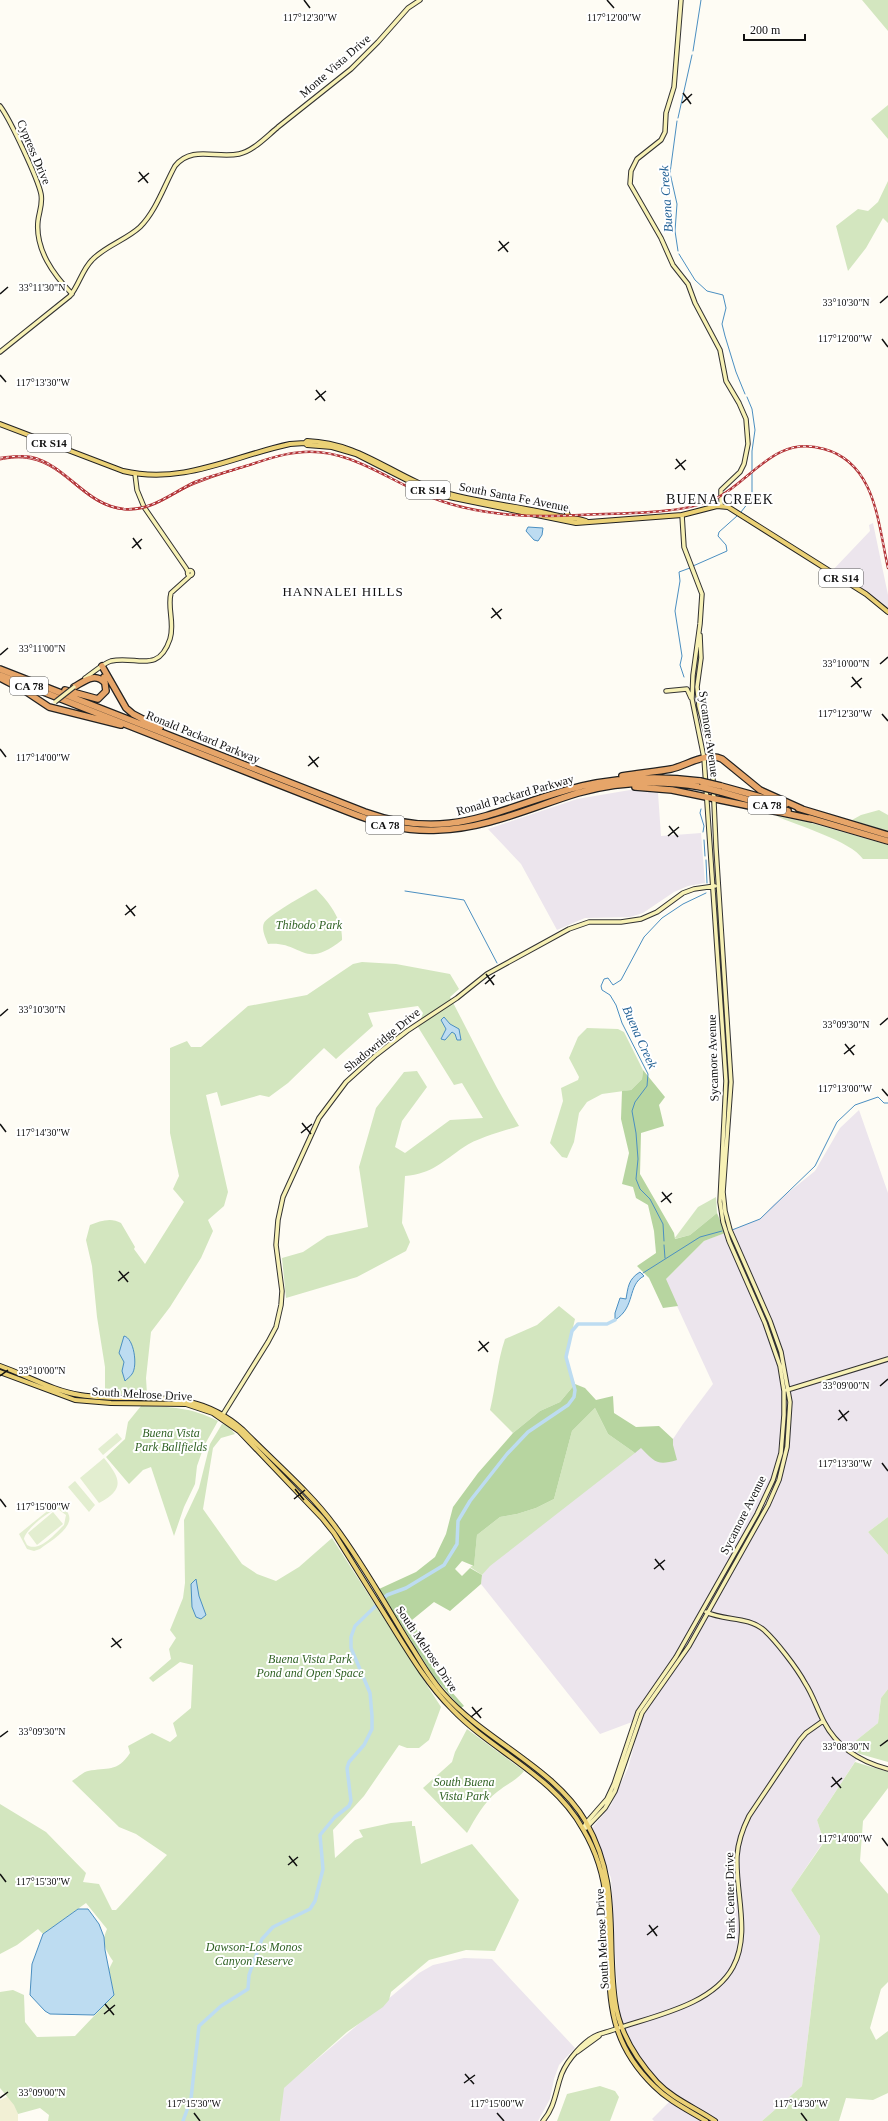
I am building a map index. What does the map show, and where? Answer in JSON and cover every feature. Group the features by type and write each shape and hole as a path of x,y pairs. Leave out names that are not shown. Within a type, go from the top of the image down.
{"highway":[{"path":"34,682 96,700 104,696 107,687 101,667"},
{"path":"101,667 126,708 177,738"},
{"name":"Ronald Packard Parkway","path":"0,669 371,814 407,823 442,825 472,821 585,786 645,777 700,784 721,789 802,809 888,835"},
{"name":"Ronald Packard Parkway","path":"0,675 365,818 406,829 436,831 475,826 580,793 618,785 654,783 700,784"},
{"path":"74,687 94,677 102,680 107,687"},
{"path":"0,678 25,691 49,707 91,716 162,738"},
{"path":"585,786 624,776 672,769 704,758 712,757 722,759 760,790 802,809"},
{"path":"618,785 663,789 812,819"},
{"name":"Ronald Packard Parkway","path":"721,789 812,819 888,840"}],"main road":[{"name":"Monte Vista Drive","path":"0,352 72,294 92,260 133,232 145,221 175,166 182,158 192,154 226,156 239,154 254,147 351,69 378,42 408,8 420,0"},
{"path":"681,0 674,87 666,113 665,132 661,140 637,159 632,170 630,184 661,238 673,265 688,284 695,303 720,350 726,381 739,403 746,419 748,440 745,462 740,472 721,490 721,506"},
{"name":"Cypress Drive","path":"0,106 8,117 39,187 42,202 38,228 47,263 55,275 72,294"},
{"name":"South Santa Fe Avenue","path":"0,424 123,471 135,474 198,471 275,448 312,442 332,444 357,451 417,482 445,493 490,503 527,508 586,522"},
{"name":"South Santa Fe Avenue","path":"305,443 307,445 332,447 356,454 415,484 444,496 572,522 682,515 721,506"},
{"path":"49,707 101,667 116,660 148,662 163,653 169,642 172,627 170,596 172,591 189,573 144,508 137,490 135,474"},
{"name":"CR S14","path":"721,506 736,511 866,594 888,612"},
{"path":"567,507 566,510 569,518"},
{"path":"514,510 524,509 560,516"},
{"path":"682,515 684,548 702,594 700,631"},
{"name":"Sycamore Avenue","path":"583,1828 596,1813 612,1789 623,1762 635,1720 645,1699 662,1681 689,1646 768,1505 779,1480 789,1433 788,1390 784,1364 776,1337 733,1240 725,1211 724,1192 731,1082 716,886 704,758 692,699 692,675 700,631"},
{"name":"Sycamore Avenue","path":"662,1681 704,1610 757,1514 773,1480 783,1440 784,1391 780,1366 771,1338 729,1241 721,1211 719,1193 726,1084 716,886 714,821 715,799 712,757 699,706 697,687 700,658 700,631"},
{"path":"666,691 687,689 692,699"},
{"name":"Shadowridge Drive","path":"223,1416 270,1340 279,1318 282,1291 276,1245 278,1220 288,1183 319,1118 346,1082 401,1035 457,998 487,974 569,929 589,922 641,919 656,912 683,893 694,889 716,886"},
{"path":"784,1391 888,1360"},
{"name":"South Melrose Drive","path":"0,1366 77,1395 174,1399 199,1403 223,1416 243,1430 327,1516 442,1692 468,1717 561,1791 586,1823 601,1856 611,1894 615,2002 622,2027 637,2058 658,2083 699,2114"},
{"name":"South Melrose Drive","path":"0,1372 75,1400 112,1403 186,1404 223,1416 322,1518 430,1684 452,1710 557,1794 583,1828 596,1856 604,1886 607,1904 609,1999 618,2028 630,2056 655,2088 671,2099 699,2114"},
{"path":"349,1558 363,1569"},
{"path":"704,1610 727,1619 750,1622 764,1631 800,1675 823,1721 845,1749 864,1761 888,1769"},
{"path":"583,1828 588,1828 605,1808 619,1785 638,1723 650,1701 650,1697 662,1681"},
{"name":"Park Center Drive","path":"543,2121 556,2099 560,2078 568,2062 588,2042 618,2028 702,1998 720,1985 730,1973 737,1960 742,1937 737,1856 743,1828 749,1816 800,1740 806,1733 823,1721"},
{"path":"699,2114 706,2121"},
{"path":"699,2114 715,2121"}],"shaded area":[{"path":"873,523 888,595 888,611 831,572 870,531 869,525"},
{"path":"630,790 658,793 661,836 701,833 705,883 688,886 674,892 643,913 630,917 585,918 557,930 521,864 488,829 577,799"},
{"path":"859,1110 888,1193 888,1517 868,1532 888,1555 888,1689 881,1698 878,1723 848,1747 860,1754 817,1820 824,1841 791,1890 820,1936 802,2086 762,2121 654,2121 652,2119 676,2095 662,2085 651,2074 626,2032 620,2015 617,1989 611,1878 592,1828 611,1805 628,1768 640,1724 632,1722 600,1734 481,1584 482,1575 489,1566 641,1447 673,1445 673,1439 713,1384 665,1280 704,1241 760,1219 774,1204 815,1171 840,1128"},
{"path":"464,1958 492,1959 575,2048 559,2065 554,2079 550,2099 538,2121 280,2121 283,2088 419,1973 433,1965"},
{"path":"11,2095 18,2114 18,2121 0,2121 0,2100"}],"green space":[{"path":"862,0 888,0 888,31"},
{"path":"888,105 888,139 871,119"},
{"path":"888,181 888,223 883,218 866,248 848,271 836,226 858,209 868,211 878,202"},
{"path":"879,810 888,815 888,831 852,820 861,815"},
{"path":"776,816 811,823 888,845 888,859 863,859 857,852 835,840"},
{"name":"Thibodo Park","path":"316,889 326,900 338,919 342,933 342,940 329,949 311,954 289,946 268,944 263,928 266,920 287,905"},
{"path":"362,962 396,964 450,974 459,989 450,997 519,1126 469,1144 430,1170 423,1173 405,1176 402,1223 410,1242 406,1251 357,1277 286,1298 282,1258 303,1252 327,1236 368,1227 359,1167 376,1108 404,1072 417,1071 427,1087 402,1121 395,1147 405,1153 450,1120 483,1118 462,1083 454,1085 418,1027 423,1013 418,1006 368,1013 373,1026 336,1059 324,1048 288,1083 269,1097 260,1095 221,1106 217,1092 206,1095 228,1192 224,1206 208,1220 213,1231 201,1258 170,1307 151,1332 146,1378 147,1394 105,1394 105,1367 97,1317 92,1266 86,1240 90,1225 106,1220 117,1221 121,1223 135,1247 134,1249 145,1264 184,1202 173,1189 179,1176 170,1133 170,1048 187,1041 191,1047 201,1047 248,1006 307,995 353,964"},
{"path":"587,1028 618,1029 624,1032 643,1070 642,1079 631,1090 602,1094 587,1102 579,1113 574,1142 567,1158 562,1157 550,1143 563,1101 561,1088 578,1080 579,1077 569,1058 578,1037"},
{"path":"643,1070 665,1097 659,1105 664,1126 641,1133 640,1174 674,1233 675,1239 690,1235 717,1213 725,1233 704,1241 666,1279 678,1306 663,1308 649,1278 637,1266 656,1253 654,1231 648,1205 636,1198 633,1187 622,1184 629,1153 621,1119 622,1091 631,1090 642,1079"},
{"path":"716,1197 717,1213 690,1235 674,1239 698,1207"},
{"path":"559,1306 575,1319 566,1357 575,1384 560,1402 540,1411 513,1433 490,1410 500,1356 505,1339 537,1325"},
{"path":"575,1384 585,1388 596,1400 613,1396 614,1413 636,1427 659,1426 673,1439 677,1460 665,1463 657,1462 641,1448 635,1453 608,1434 595,1408 572,1431 554,1499 536,1508 517,1514 500,1517 477,1535 474,1566 462,1561 455,1569 462,1576 470,1568 482,1575 481,1584 450,1611 434,1602 412,1620 444,1683 464,1706 461,1708 434,1677 379,1589 416,1572 435,1557 446,1534 453,1507 478,1473 513,1433 540,1411 560,1402"},
{"name":"Buena Vista Park Ballfields","path":"141,1406 171,1407 190,1410 218,1421 204,1446 197,1466 195,1484 184,1507 174,1536 151,1467 143,1470 129,1484 106,1457 125,1439 128,1422"},
{"path":"595,1408 608,1434 635,1453 490,1566 482,1575 470,1567 474,1565 477,1535 500,1517 517,1514 536,1508 554,1499 572,1431"},
{"path":"222,1424 227,1425 235,1434 221,1438 213,1448 203,1509 242,1564 257,1574 276,1581 299,1567 332,1538 441,1707 429,1740 419,1748 407,1748 399,1745 364,1796 333,1830 335,1858 355,1840 363,1837 359,1830 391,1823 412,1821 412,1826 415,1826 421,1864 472,1844 519,1900 495,1951 466,1950 429,1960 391,1992 389,2000 383,2007 347,2032 284,2088 280,2121 48,2121 49,2115 40,2108 18,2114 14,2105 0,2088 0,1992 13,1990 24,1995 25,2022 37,2037 75,2036 114,1995 109,1969 113,1961 104,1942 107,1929 86,1903 43,1934 38,1929 17,1945 0,1954 0,1804 46,1832 86,1873 83,1882 99,1884 112,1910 116,1910 167,1855 136,1834 119,1827 72,1781 86,1772 111,1768 121,1764 130,1753 128,1746 152,1733 170,1742 177,1736 173,1723 191,1708 193,1665 180,1662 153,1682 149,1678 171,1659 169,1649 176,1638 170,1630 183,1598 185,1583 184,1520 199,1488 210,1444"},
{"path":"117,1433 122,1439 103,1455 98,1449"},
{"path":"104,1458 114,1472 118,1483 113,1493 99,1503 80,1478"},
{"path":"75,1481 95,1505 89,1512 68,1487"},
{"path":"56,1504 68,1513 68,1524 65,1529 40,1549 34,1551 27,1549 19,1534","holes":["58,1509 66,1515 64,1525 47,1541 37,1546 32,1547 27,1545 24,1539 25,1535 33,1526 49,1513"]},
{"path":"53,1512 63,1524 37,1545 28,1533"},
{"path":"888,1517 888,1555 868,1532"},
{"path":"888,1689 888,1762 860,1754 848,1747 878,1723 881,1698"},
{"name":"South Buena Vista Park","path":"467,1729 524,1771 492,1796 480,1811 467,1833 423,1788 452,1762 455,1752"},
{"path":"855,1762 888,1772 888,1788 863,1821 860,1861 888,1894 888,1982 881,1989 870,2028 876,2040 888,2031 888,2093 873,2100 846,2098 839,2121 762,2121 802,2086 820,1936 791,1890 824,1842 817,1820"},
{"path":"600,2086 615,2091 619,2097 610,2121 557,2121 567,2094"}],"water":[{"path":"528,527 543,528 542,535 538,541 534,540 526,531"},
{"path":"444,1017 450,1024 459,1029 461,1040 457,1040 455,1034 452,1032 445,1040 441,1039 446,1029 441,1020"},
{"path":"640,1272 644,1276 635,1285 626,1309 622,1315 615,1320 615,1313 620,1298 626,1299 628,1287 631,1281"},
{"path":"124,1336 133,1347 135,1359 134,1370 125,1381 122,1371 124,1362 119,1353"},
{"path":"196,1579 199,1596 206,1615 201,1619 196,1617 192,1607 191,1584"},
{"path":"78,1909 88,1909 99,1924 104,1937 105,1950 114,1995 94,2015 50,2014 45,2011 30,1995 32,1964 43,1934"}],"waterway":[{"name":"Buena Creek","path":"693,51 701,0"},
{"name":"Buena Creek","path":"678,118 692,55"},
{"name":"Buena Creek","path":"677,121 670,173 677,204 675,231 678,251"},
{"name":"Buena Creek","path":"679,254 695,280 707,291 723,295 726,308 722,324 736,372 745,394"},
{"name":"Buena Creek","path":"741,512 752,498 752,451 755,430 752,409 747,397"},
{"name":"Buena Creek","path":"693,566 727,551 726,545 718,536 719,532 737,516"},
{"name":"Buena Creek","path":"684,677 680,665 682,656 675,611 680,581 679,572 690,568"},
{"name":"Buena Creek","path":"701,809 700,813 704,826 703,832"},
{"name":"Buena Creek","path":"704,840 705,856"},
{"name":"Buena Creek","path":"706,860 707,883"},
{"path":"405,891 464,900 497,963"},
{"name":"Buena Creek","path":"664,1241 663,1224 650,1199 640,1189 636,1179 638,1159 636,1133 632,1111 635,1102 647,1086 648,1074 622,1023 616,1005 610,995 602,990 601,986 604,979 608,978 613,985 621,980 644,937 662,918 683,904 706,893"},
{"path":"732,1230 760,1219 815,1166 837,1122 855,1105 878,1097 884,1103 888,1103"},
{"path":"643,1273 700,1237 722,1231"},
{"name":"Buena Creek","path":"664,1245 665,1258"},
{"path":"183,2121 191,2099 199,2026 221,2006 248,1989 249,1975 262,1939 273,1927 310,1909 315,1901 323,1869 320,1835 335,1817 349,1806 351,1801 347,1768 349,1762 364,1745 372,1729 370,1693 351,1648 351,1637 355,1626 387,1595 406,1588 444,1565 457,1544 458,1521 470,1501 507,1454 528,1432 568,1405 574,1397 575,1390 566,1357 572,1331 578,1324 607,1324 615,1320"}],"tram line":[{"path":"0,460 22,458 43,463 66,477 98,502 125,510 135,510 162,502 195,484 262,461"}],"railway":[{"path":"0,458 27,456 44,461 98,500 110,506 124,509 134,509 152,504 200,480 271,458 295,453 322,452 355,461 433,498 468,509 524,516 562,516 650,512 687,508 703,504 730,490 778,453 792,448 807,446 824,449 841,456 855,467 872,497 888,568"}],"district":[{"name":"BUENA CREEK","path":"720,499"},
{"name":"HANNALEI HILLS","path":"343,591"}],"park label":[{"name":"Buena Vista Park Pond and Open Space","path":"310,1666"},
{"name":"Dawson-Los Monos Canyon Reserve","path":"254,1954"}]}
